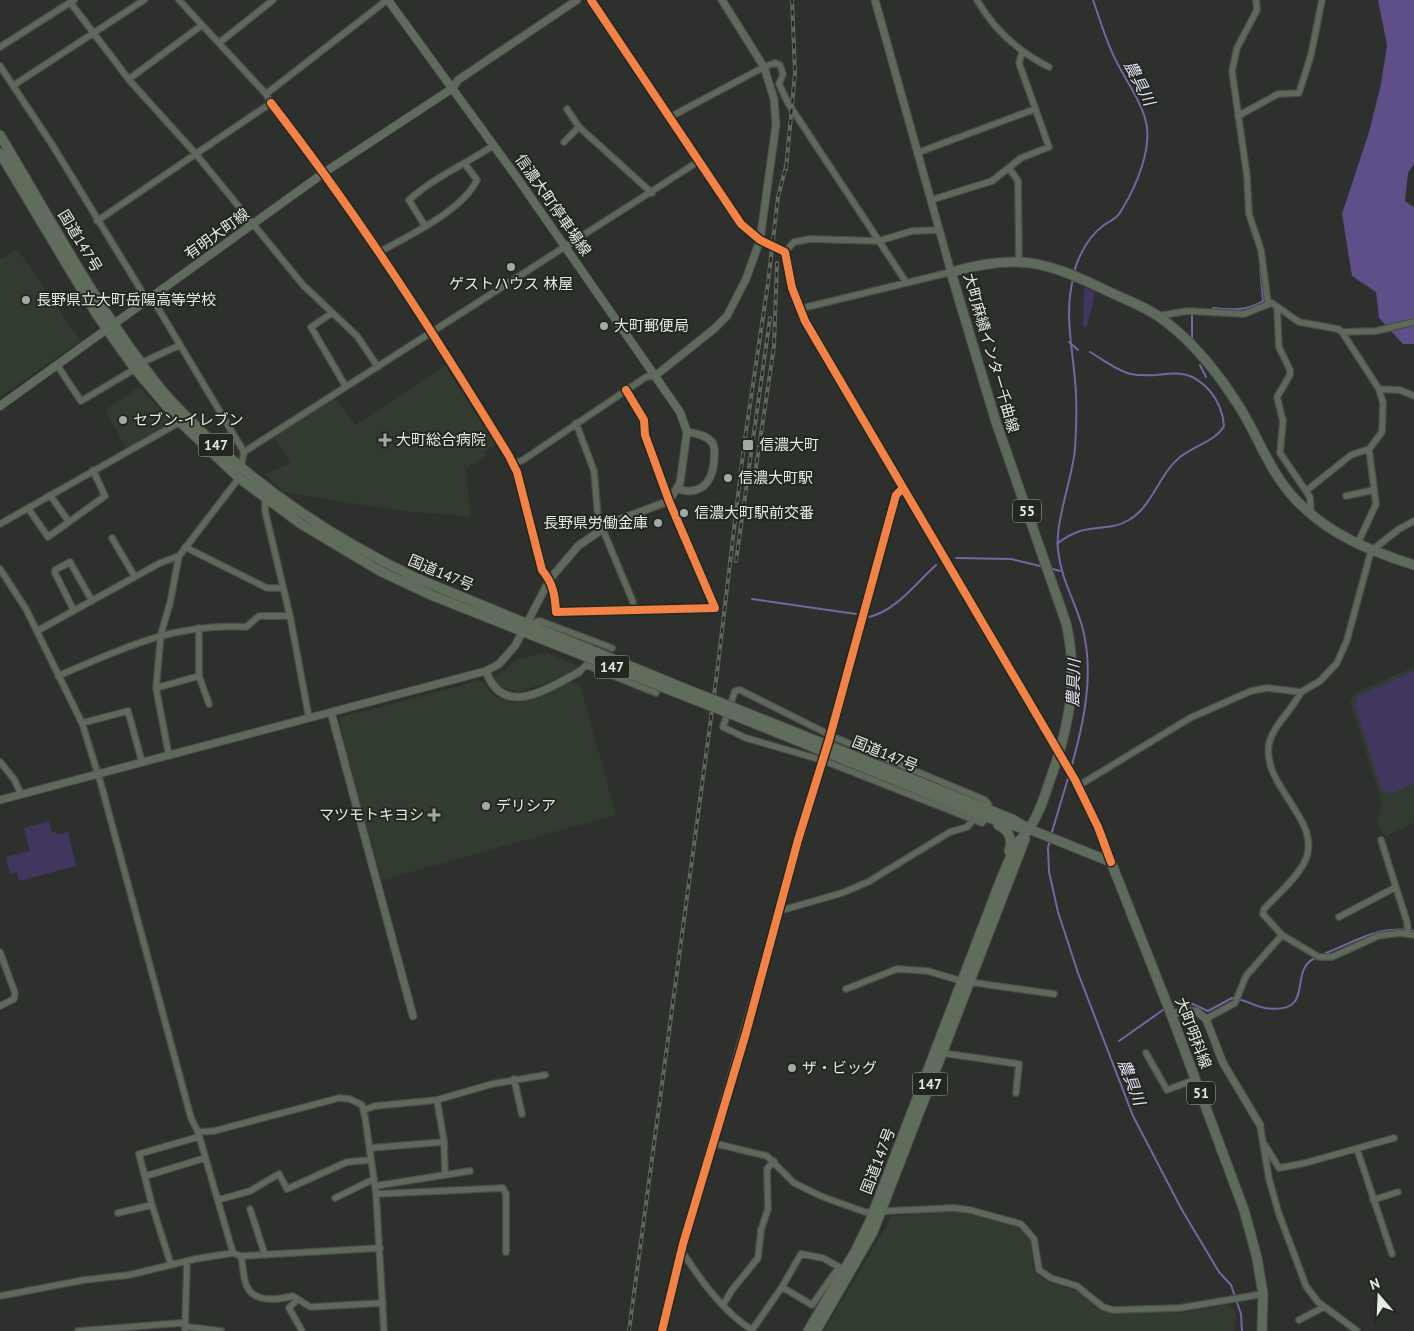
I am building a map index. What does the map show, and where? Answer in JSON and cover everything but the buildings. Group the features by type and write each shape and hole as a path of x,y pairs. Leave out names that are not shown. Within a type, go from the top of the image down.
{"highway":[{"name":"国道147号","path":"0,135 111,327"},
{"name":"国道147号","path":"0,154 111,327 180,422 266,494 375,559 526,628 987,814 1029,829"},
{"name":"国道147号","path":"138,366 240,473"},
{"name":"147","path":"987,814 1005,828 1011,844 1000,873 1001,879"},
{"name":"国道147号","path":"816,1331 864,1250 965,981 1001,879 1015,846 1029,829"},
{"name":"国道147号","path":"808,1331 878,1213 942,1053 965,981 1029,829"}],"main road":[{"name":"信濃大町停車場線","path":"388,0 494,145 680,412 687,432"},
{"name":"有明大町線","path":"0,406 325,172 453,88"},
{"name":"大町麻績インター千曲線","path":"1029,829 1041,809 1061,756 1072,695 1070,638 996,422 951,272 991,263 1019,262 1065,272 1158,316 1199,354 1222,380 1245,415 1277,476 1289,492 1310,513 1357,545 1414,565"},
{"path":"1029,829 1111,862"},
{"name":"大町明科線","path":"1111,862 1172,1014 1244,1210 1255,1251 1263,1294 1262,1331"}],"street":[{"path":"14,85 144,0"},
{"path":"179,0 266,94 270,103 325,172 433,332 514,464 542,570 550,579 555,592 556,612 714,608 669,501 645,436 644,420 626,390"},
{"path":"219,43 273,0"},
{"path":"266,94 388,0"},
{"path":"453,88 458,80 577,0"},
{"path":"591,0 741,224 760,240 785,252"},
{"path":"514,464 523,460 646,377 655,376 714,329 726,316 746,279 760,240 776,126 774,99 764,66 722,0"},
{"path":"799,309 951,272 875,0"},
{"path":"977,0 986,15 1022,52 1049,67"},
{"path":"1256,0 1256,10 1236,48 1232,63 1247,176 1249,214 1261,250 1268,303"},
{"path":"1238,116 1278,94 1299,93 1311,55 1322,0"},
{"path":"0,47 72,1 93,34 128,79 195,153 302,285 357,336 378,367"},
{"path":"128,79 202,24"},
{"path":"931,200 981,186 992,181 1021,158 1049,148 1019,63 1022,52"},
{"path":"670,117 764,66 775,63 780,65 783,74 779,84 780,90 906,282"},
{"path":"0,66 53,146 97,221 144,295 156,303 244,452 240,473 179,556 170,603 161,634 156,688 169,756"},
{"path":"97,221 270,103"},
{"path":"567,109 579,127 652,193"},
{"path":"918,153 1035,109"},
{"path":"564,142 579,127"},
{"path":"425,226 409,200 426,184 465,164 494,145"},
{"path":"244,452 564,246 652,193 699,161"},
{"path":"378,253 425,226 472,190 477,180 465,164"},
{"path":"1009,168 1018,181 1019,262"},
{"path":"785,252 794,242 810,240 879,241 912,230 939,230"},
{"path":"785,252 799,309 1074,778 1098,827 1111,862"},
{"path":"1158,316 1186,311 1244,314 1272,303 1299,322 1338,329 1342,332 1379,389 1382,403 1382,432 1369,449 1351,454 1306,491"},
{"path":"1277,307 1279,348 1290,370 1290,375 1277,397 1284,426 1280,454 1312,502 1310,513"},
{"path":"332,313 311,328 346,387"},
{"path":"1342,332 1376,331 1414,322"},
{"path":"57,365 81,401 138,366 180,345"},
{"path":"1379,389 1400,390 1414,396"},
{"path":"0,524 180,422"},
{"path":"576,423 592,463 596,510 602,529 633,602 634,611"},
{"path":"0,800 486,671 507,657 526,628 550,579 578,546 602,529 669,501 678,489 687,432 710,440 715,450 714,464 709,482 702,489 687,492 678,489"},
{"path":"1357,545 1375,509 1369,449"},
{"path":"28,508 48,537 105,496 93,470"},
{"path":"829,737 896,495 903,488"},
{"path":"1346,496 1374,490"},
{"path":"266,494 265,511 290,616 309,718"},
{"path":"50,495 69,522"},
{"path":"1381,840 1411,934 1378,936 1326,958 1312,955 1282,935 1266,920 1263,914 1264,909 1304,863 1308,854 1308,840 1299,816 1278,784 1268,752 1272,735 1289,713 1301,692 1320,680 1337,663 1347,640 1371,551 1399,529 1414,521"},
{"path":"112,538 135,577"},
{"path":"185,547 267,588 283,588"},
{"path":"37,631 135,577 179,556"},
{"path":"74,611 54,573 55,570 70,562 92,602"},
{"path":"0,569 37,631 82,723 98,774 191,1118 198,1134 233,1253"},
{"path":"0,580 6,577"},
{"path":"58,676 161,634 220,626 246,627 259,616 290,616"},
{"path":"526,628 540,621 612,648"},
{"path":"199,628 199,676 209,704"},
{"path":"486,671 490,684 495,690 510,698 532,694 579,672 586,665 656,693"},
{"path":"156,688 199,676"},
{"path":"1078,786 1190,718 1251,691 1267,688 1301,692"},
{"path":"735,690 740,690 829,737 985,800 989,805 987,814 982,823 823,759 746,738 723,727 735,690"},
{"path":"82,723 128,711 142,762"},
{"path":"330,712 413,1016"},
{"path":"662,1331 681,1250 823,759"},
{"path":"0,762 14,779 21,794"},
{"path":"779,911 842,893 868,882 950,832 967,827 974,819"},
{"path":"1339,917 1396,887"},
{"path":"1206,1019 1234,1003 1246,976 1282,935"},
{"path":"0,952 15,993 14,998 0,1006"},
{"path":"846,989 897,969 928,971 965,981 1054,994"},
{"path":"1172,1014 1185,1010 1196,1011 1206,1019 1220,1058 1260,1125 1265,1145 1269,1179 1308,1291 1324,1307 1357,1331"},
{"path":"1146,1052 1167,1090 1196,1078"},
{"path":"942,1053 1019,1064 1016,1093"},
{"path":"364,1110 375,1106 437,1100 514,1079 545,1075"},
{"path":"514,1079 522,1114"},
{"path":"171,1265 152,1205 139,1154 198,1134 339,1098 358,1101 364,1110 376,1194 384,1331"},
{"path":"437,1100 444,1142 445,1174"},
{"path":"1265,1145 1279,1168 1305,1163 1394,1138"},
{"path":"370,1148 444,1142"},
{"path":"713,1143 764,1155 774,1161 790,1180 808,1190 848,1206 878,1213 961,1209 1021,1224 1034,1239 1035,1260 1039,1270 1060,1282 1077,1286 1107,1309 1180,1308 1225,1302 1263,1294"},
{"path":"1356,1149 1392,1254"},
{"path":"146,1176 205,1158"},
{"path":"218,1200 250,1191 279,1174 287,1189 347,1162 372,1160"},
{"path":"723,1305 732,1290 758,1258 761,1230 768,1209 767,1169 774,1161"},
{"path":"375,1186 470,1171"},
{"path":"335,1198 374,1179"},
{"path":"376,1194 504,1188 506,1194 506,1252"},
{"path":"1373,1200 1398,1192"},
{"path":"118,1213 152,1205"},
{"path":"250,1209 265,1255"},
{"path":"0,1296 84,1280 129,1275 233,1253 241,1256 380,1248"},
{"path":"681,1250 702,1282 739,1322 752,1330 802,1254 823,1258 839,1267 812,1305 782,1287"},
{"path":"241,1256 245,1280 253,1293 274,1301 293,1296 310,1307 383,1303"},
{"path":"185,1328 188,1261"},
{"path":"297,1300 289,1308 302,1331"},
{"path":"1298,1320 1324,1307"},
{"path":"78,1331 181,1323 185,1328 221,1331"}],"shaded area":[{"path":"1378,0 1414,0 1414,164 1408,173 1405,201 1414,207 1414,344 1403,344 1379,318 1376,292 1352,276 1342,214 1369,132 1381,84 1387,45"},
{"name":"長野県立大町岳陽高等学校","path":"17,249 81,341 0,397 0,257 2,258"},
{"path":"1084,287 1095,292 1087,327 1083,326"},
{"name":"大町総合病院","path":"445,365 496,444 484,452 486,456 465,469 471,517 402,511 283,492 265,474 290,462 274,437 335,398 355,425"},
{"path":"139,387 172,422 126,449 105,410"},
{"path":"546,652 578,666 576,669 551,681 519,692 502,688 495,681 494,678 516,660"},
{"path":"1414,667 1414,823 1387,836 1382,834 1377,823 1382,802 1350,702 1354,693"},
{"path":"1414,671 1414,784 1392,793 1386,793 1381,789 1355,706 1358,696"},
{"path":"478,681 484,682 491,693 498,698 514,703 532,699 571,682 580,684 616,815 382,880 348,761 339,718"},
{"path":"49,821 52,833 56,832 57,835 68,832 76,866 19,881 17,872 10,874 6,857 30,851 24,828"},
{"path":"951,1212 967,1213 1011,1223 1024,1229 1031,1238 1035,1273 1043,1279 1079,1292 1104,1311 1179,1313 1229,1305 1236,1312 1234,1331 824,1331 892,1216"}],"waterway":[{"name":"農具川","path":"1074,272 1089,240 1099,229 1118,216 1127,201 1138,178 1147,141 1147,129 1142,109 1115,59 1093,0"},
{"path":"1213,308 1239,309 1251,307 1263,301 1260,266"},
{"name":"農具川","path":"1071,768 1084,715 1088,679 1086,643 1079,616 1065,580 1058,550 1061,513 1073,461 1075,443 1076,396 1069,323 1070,294 1073,279"},
{"path":"1192,314 1192,338 1196,343"},
{"name":"農具川","path":"1069,342 1078,350"},
{"path":"1057,544 1077,532 1112,526 1129,520 1144,507 1166,472 1180,457 1216,436 1224,426 1220,407 1213,395 1200,382 1190,376 1172,373 1153,375 1131,374 1115,368 1090,352"},
{"path":"1200,365 1206,377"},
{"path":"956,558 1011,559 1040,566"},
{"path":"869,617 888,609 905,596 936,565"},
{"name":"農具川","path":"1053,569 1060,571"},
{"path":"752,599 856,614"},
{"name":"農具川","path":"1051,835 1069,775"},
{"name":"農具川","path":"1050,840 1048,848 1049,872 1058,912 1078,973 1133,1116 1182,1210 1219,1272 1231,1285 1241,1314 1242,1331"},
{"path":"1324,954 1379,932 1402,929 1414,931"},
{"path":"1174,1003 1178,1001 1187,1002 1208,1011 1232,998 1265,1008 1281,1008 1291,1005 1297,998 1303,971 1308,963 1317,957"},
{"path":"1119,1041 1163,1010"}],"railway":[{"path":"786,169 795,73 792,0"},
{"path":"629,1331 717,673 744,445 768,283 778,197 787,162"},
{"path":"755,474 774,346 777,263"},
{"path":"736,561 770,318"}],"cycle path":[{"path":"591,0 741,224 760,240 785,252 792,288 805,321 1075,780 1098,827 1111,862"},
{"path":"271,103 334,188 395,276 509,456 517,472 542,570 553,590 556,612 715,608 669,501 645,435 644,420 626,390"},
{"path":"662,1331 683,1244 746,1033 798,840 829,740 896,495 903,488"}],"place":[{"name":"ゲストハウス 林屋","path":"511,267"},
{"name":"長野県立大町岳陽高等学校","path":"26,300"},
{"name":"大町郵便局","path":"604,326"},
{"name":"セブン-イレブン","path":"123,420"},
{"name":"大町総合病院","path":"385,440"},
{"name":"信濃大町","path":"748,445"},
{"name":"信濃大町駅","path":"728,478"},
{"name":"信濃大町駅前交番","path":"684,513"},
{"name":"長野県労働金庫","path":"658,523"},
{"name":"デリシア","path":"486,806"},
{"name":"マツモトキヨシ","path":"434,815"},
{"name":"ザ・ビッグ","path":"792,1068"}]}
